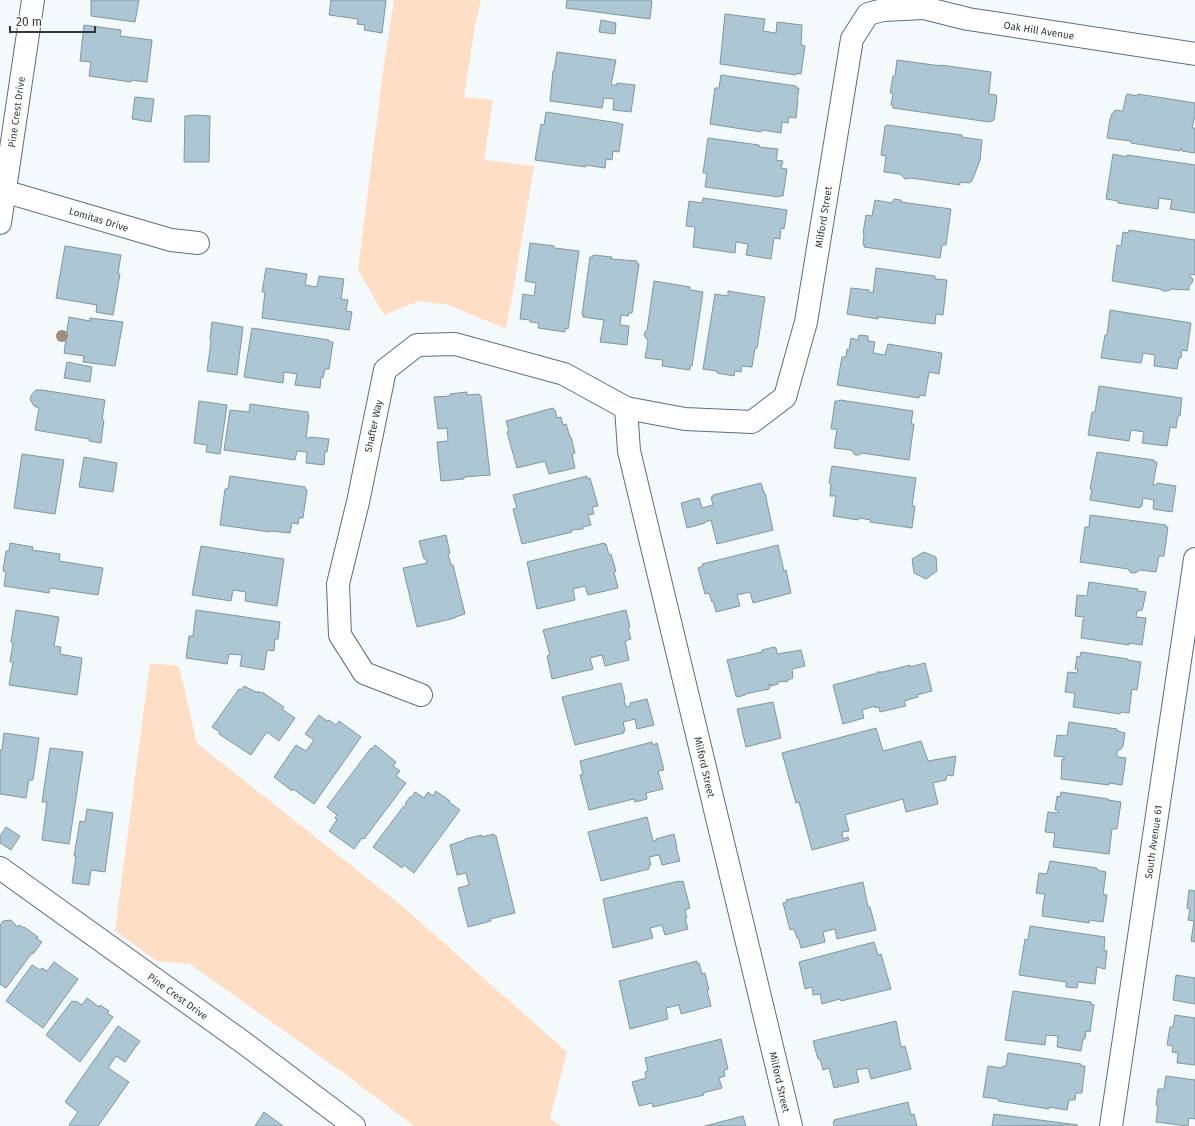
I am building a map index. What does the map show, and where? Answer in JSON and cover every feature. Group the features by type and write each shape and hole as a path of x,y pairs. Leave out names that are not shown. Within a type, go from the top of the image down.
{"street":[{"name":"Pine Crest Drive","path":"0,223 2,190 33,0"},
{"name":"Oak Hill Avenue","path":"883,10 924,8 968,19 1195,54"},
{"name":"Milford Street","path":"752,422 785,397 806,322 852,39 868,14 883,10"},
{"name":"Lomitas Drive","path":"2,190 170,240 198,243"},
{"name":"Shafter Way","path":"421,696 364,673 340,635 338,584 358,502 385,370 416,345 455,344 564,374 626,408 685,419 752,422"},
{"name":"Milford Street","path":"626,408 629,451 791,1126"},
{"name":"South Avenue 61","path":"1111,1126 1195,559"},
{"name":"Pine Crest Drive","path":"0,868 244,1043 354,1126"}],"shaded area":[{"path":"394,0 481,0 475,26 464,97 493,100 484,160 534,166 506,329 449,305 419,301 384,315 358,270 383,72"},
{"path":"150,663 179,666 197,743 402,906 567,1052 550,1119 561,1126 414,1126 342,1072 190,964 157,961 115,931"}],"building":[{"path":"91,0 139,0 135,22 91,16"},
{"path":"331,0 386,0 382,33 364,30 365,25 357,24 358,19 329,15"},
{"path":"567,0 650,0 652,1 650,19 566,8"},
{"path":"725,14 765,19 763,31 776,33 777,22 802,25 801,45 805,46 801,74 797,73 796,75 720,64"},
{"path":"601,20 616,23 615,34 599,32"},
{"path":"84,25 121,30 120,36 152,40 147,82 131,80 131,82 89,76 91,62 80,61"},
{"path":"557,52 616,60 611,85 617,85 617,83 635,85 631,112 613,110 614,99 604,98 602,108 550,101 553,71"},
{"path":"897,60 991,72 989,92 988,91 989,94 996,95 997,98 994,120 989,122 893,108 891,105 893,93 890,93 893,76 895,76"},
{"path":"721,75 796,86 796,88 799,88 796,118 789,117 788,123 782,122 781,133 762,130 761,132 710,124 715,88 719,88"},
{"path":"1127,94 1138,96 1138,94 1195,103 1195,116 1192,128 1195,128 1195,153 1182,151 1182,149 1180,149 1180,151 1131,143 1131,141 1107,138 1112,114 1115,110 1123,110"},
{"path":"135,97 154,99 151,122 132,119"},
{"path":"546,112 623,124 619,152 613,151 612,160 606,159 605,168 535,160 541,124 544,125"},
{"path":"185,116 210,116 209,162 184,162"},
{"path":"887,125 962,135 962,137 982,140 980,160 972,181 969,183 960,182 960,185 911,178 905,179 900,174 884,172 886,156 881,155 885,126"},
{"path":"708,138 778,149 776,160 783,161 781,168 787,169 783,196 779,197 705,187 707,173 703,173"},
{"path":"1113,154 1195,165 1195,213 1170,209 1172,200 1159,198 1158,209 1118,203 1118,201 1106,199"},
{"path":"703,198 787,210 784,229 781,228 780,239 774,238 771,259 746,255 748,244 736,242 735,253 693,247 695,227 686,226 689,201 702,203"},
{"path":"894,199 901,200 901,202 951,209 946,245 942,245 940,258 864,247 863,233 866,215 872,216 875,200 892,203"},
{"path":"1129,230 1195,240 1195,275 1190,274 1193,279 1189,286 1189,290 1171,289 1168,291 1163,291 1160,289 1112,281 1117,245 1121,246 1123,232 1128,233"},
{"path":"530,243 579,251 568,329 565,328 565,332 538,328 539,323 520,319 523,294 534,296 536,283 525,281"},
{"path":"65,246 121,255 118,273 120,274 113,315 96,312 97,305 56,298"},
{"path":"593,255 612,257 611,259 637,261 636,263 639,264 632,313 629,313 628,316 621,315 620,325 629,326 627,345 600,342 604,320 583,317 584,315 582,315 590,257 593,257"},
{"path":"266,268 307,274 305,285 317,287 319,276 344,279 341,299 348,300 346,311 352,312 349,330 262,318 265,292 262,292"},
{"path":"876,268 935,276 935,279 947,280 943,315 936,314 935,324 878,317 878,319 847,314 851,288 869,290 869,292 873,293"},
{"path":"654,281 690,287 690,290 703,292 692,366 690,366 690,370 662,366 663,360 645,358 648,341 644,335 647,330"},
{"path":"728,291 765,297 757,348 755,348 752,367 742,366 741,372 735,371 734,376 703,369 715,294 728,296"},
{"path":"1110,310 1191,323 1187,351 1182,350 1177,369 1154,366 1155,355 1143,353 1141,363 1101,358 1105,335 1107,335"},
{"path":"69,317 90,321 90,318 123,322 115,366 83,362 84,356 64,353"},
{"path":"212,322 243,327 237,375 207,371"},
{"path":"252,328 329,340 329,342 333,342 329,369 325,369 323,378 321,377 320,388 295,385 297,374 284,372 283,383 244,377"},
{"path":"859,335 868,336 868,341 875,342 873,353 885,355 888,344 942,353 939,374 929,372 925,396 919,395 919,398 837,385 842,357 846,357 851,338 858,340"},
{"path":"67,362 92,367 90,382 64,378"},
{"path":"1099,386 1182,398 1180,416 1178,416 1176,428 1170,427 1167,446 1142,443 1144,432 1131,430 1129,441 1088,435 1092,412 1095,412"},
{"path":"36,390 105,400 101,443 89,441 89,439 35,430 39,408 34,406 30,399"},
{"path":"467,392 467,395 479,394 481,396 490,475 441,481 437,442 448,441 447,428 438,429 434,397 450,396 450,394"},
{"path":"840,400 913,411 911,424 914,424 909,460 862,453 855,455 851,450 834,448 837,429 831,429 835,401"},
{"path":"199,401 227,405 220,454 206,452 207,445 194,443"},
{"path":"250,404 308,412 309,415 306,438 329,439 327,452 325,451 324,465 306,463 307,452 297,451 295,460 224,450 230,410 249,412"},
{"path":"553,408 557,418 561,417 563,425 566,424 571,437 575,453 572,454 575,468 549,474 545,461 517,468 507,432 509,431 506,421"},
{"path":"1097,452 1154,460 1154,462 1157,462 1153,485 1156,485 1157,483 1176,486 1172,512 1153,509 1154,500 1143,498 1142,506 1140,506 1140,508 1090,500 1092,489 1090,489"},
{"path":"22,454 64,460 55,514 14,508"},
{"path":"84,457 117,463 113,492 79,487"},
{"path":"832,466 916,478 912,506 915,506 912,528 870,522 871,520 859,518 858,520 833,516 836,496 830,496 831,484 829,483"},
{"path":"230,476 305,487 307,490 303,518 299,518 298,524 292,523 290,533 270,532 220,525 225,489 228,489"},
{"path":"587,476 587,479 590,478 598,506 592,507 594,514 588,515 591,525 583,527 583,529 571,530 572,532 522,544 513,509 517,508 513,495"},
{"path":"761,483 765,493 773,530 717,544 711,520 687,528 681,503 699,498 702,508 713,505 711,497 713,497 713,495"},
{"path":"1090,515 1166,525 1165,527 1168,527 1164,556 1159,556 1156,572 1140,570 1132,573 1128,569 1080,562 1085,527 1089,527"},
{"path":"446,535 450,553 448,554 451,565 453,565 465,614 455,618 417,627 403,568 427,563 426,559 424,559 419,541"},
{"path":"10,543 33,547 32,550 60,554 59,561 103,568 98,595 50,588 49,593 4,586 6,572 3,571 6,551 9,551"},
{"path":"604,543 606,544 609,555 611,554 616,571 614,572 618,588 588,595 585,586 573,589 575,600 537,609 527,562"},
{"path":"778,545 791,593 753,603 750,592 737,595 740,606 716,612 709,593 705,594 698,568 703,566 702,564"},
{"path":"201,546 284,559 277,606 245,601 246,592 233,590 231,601 192,595"},
{"path":"924,552 936,557 937,571 926,579 914,573 912,559"},
{"path":"1089,582 1138,589 1137,591 1146,592 1142,610 1137,611 1136,617 1146,618 1142,645 1129,643 1129,645 1081,638 1084,617 1075,616 1077,595 1087,596"},
{"path":"16,610 59,617 54,646 61,647 60,654 82,658 77,695 9,685 13,662 10,662 13,643 11,642"},
{"path":"196,610 280,622 278,639 275,639 274,651 267,650 264,670 240,666 242,655 229,654 227,664 186,658 189,636 193,636"},
{"path":"626,610 631,639 625,641 629,660 605,666 602,655 590,658 593,669 552,679 547,656 550,655 543,630"},
{"path":"774,647 776,648 777,654 801,650 805,666 792,669 793,678 788,681 778,682 778,684 771,686 771,684 769,684 769,689 738,697 736,696 727,660 762,652 762,650"},
{"path":"1081,652 1141,662 1137,690 1132,689 1129,713 1121,712 1120,714 1073,707 1075,693 1065,692 1068,672 1077,673 1078,669 1075,669 1077,656 1080,657"},
{"path":"925,663 932,691 917,695 918,697 904,701 906,706 880,712 879,707 875,708 875,706 862,710 864,718 843,724 833,685 878,673 877,672"},
{"path":"621,683 626,707 630,706 630,703 647,699 654,725 637,729 635,719 623,722 624,733 575,745 562,697"},
{"path":"244,686 258,693 258,691 261,693 262,692 284,707 282,709 295,718 279,741 267,732 251,755 219,734 220,732 212,727 239,689 241,690"},
{"path":"773,702 781,738 746,747 737,709"},
{"path":"319,715 336,725 339,721 361,737 314,804 293,789 292,791 274,777 296,745 306,751 314,740 305,734"},
{"path":"1069,722 1117,729 1117,731 1125,733 1123,746 1117,751 1117,757 1126,758 1122,785 1109,783 1109,785 1061,779 1062,759 1064,760 1064,757 1054,756 1057,735 1067,736"},
{"path":"876,728 883,751 921,741 928,761 956,756 953,776 947,775 946,780 933,783 938,804 906,812 903,799 845,815 849,831 842,832 843,839 848,837 849,840 812,850 799,802 796,803 782,753"},
{"path":"4,733 39,738 33,780 29,780 26,798 0,794 0,750 2,750"},
{"path":"652,742 653,745 657,743 664,770 658,771 663,789 646,793 647,799 635,802 634,799 589,810 580,775 583,774 580,761"},
{"path":"375,745 396,762 393,766 400,771 396,776 406,783 364,839 362,838 354,849 329,831 337,820 335,818 337,815 327,807 371,748 372,749"},
{"path":"50,748 83,752 69,844 42,840 47,802 42,802"},
{"path":"436,791 460,810 414,873 404,865 402,868 373,847 415,792 424,798 428,792 433,796"},
{"path":"1061,792 1121,802 1117,829 1112,829 1109,854 1053,847 1055,833 1045,832 1048,812 1058,813 1058,810 1055,810 1057,796 1060,797"},
{"path":"87,809 113,813 105,872 91,870 89,885 72,883 76,856 74,856 80,821 85,822"},
{"path":"647,817 653,841 674,834 680,861 662,865 659,855 649,857 651,865 649,865 649,869 601,881 588,832"},
{"path":"6,827 20,836 11,850 0,843 0,836"},
{"path":"494,834 494,836 496,836 515,913 490,919 491,921 468,927 458,888 469,885 466,873 457,875 450,845 465,839"},
{"path":"1050,861 1097,868 1097,870 1106,872 1103,894 1107,895 1103,922 1089,920 1089,923 1042,916 1045,894 1036,893 1039,873 1047,874"},
{"path":"683,881 690,908 685,910 687,918 685,918 688,929 665,935 662,925 650,928 653,938 613,948 603,899"},
{"path":"863,882 868,907 870,907 876,930 837,939 835,929 823,932 825,942 801,948 794,929 790,930 783,903 787,902 786,900"},
{"path":"1189,890 1195,891 1195,942 1191,941 1194,921 1188,920 1190,909 1187,908"},
{"path":"11,920 17,927 19,925 24,927 38,937 36,938 42,942 6,988 0,984 0,925 3,921"},
{"path":"1030,926 1105,937 1104,950 1107,951 1105,969 1097,967 1095,984 1078,982 1077,988 1066,987 1066,982 1019,975 1025,939 1028,940"},
{"path":"874,942 878,955 881,954 891,989 822,1004 820,994 813,995 812,987 805,989 799,962"},
{"path":"697,961 702,974 705,973 711,1006 681,1014 679,1005 666,1008 668,1019 630,1029 619,981"},
{"path":"54,962 78,979 43,1028 6,1001 32,965 40,970 42,968 47,971"},
{"path":"1176,975 1195,978 1195,1004 1173,1000"},
{"path":"1013,991 1091,1002 1091,1004 1094,1005 1090,1032 1086,1031 1081,1051 1057,1047 1058,1036 1046,1035 1045,1045 1005,1040"},
{"path":"87,998 99,1007 100,1005 109,1011 107,1013 113,1017 80,1062 46,1035 72,1001 76,1001 82,1005"},
{"path":"1175,1015 1195,1018 1195,1065 1177,1063 1178,1053 1172,1052 1173,1046 1167,1045 1170,1027 1173,1027"},
{"path":"896,1021 901,1047 905,1046 911,1069 871,1079 868,1068 856,1070 859,1082 834,1088 829,1068 823,1070 813,1041"},
{"path":"118,1026 140,1041 125,1062 116,1056 108,1068 129,1082 98,1126 71,1126 69,1125 78,1112 65,1102"},
{"path":"721,1039 728,1069 724,1070 725,1076 719,1078 722,1088 703,1093 704,1095 653,1107 652,1103 639,1106 632,1082 646,1078 645,1072 648,1071 645,1058"},
{"path":"1008,1053 1081,1064 1081,1066 1085,1066 1082,1093 1076,1093 1075,1100 1069,1100 1067,1110 1049,1107 1049,1109 998,1101 998,1099 983,1097 988,1066 1002,1068 1003,1066 1006,1066"},
{"path":"1166,1076 1195,1080 1195,1119 1189,1118 1188,1126 1156,1122 1158,1089 1164,1089"},
{"path":"908,1102 911,1115 914,1114 917,1126 834,1126 834,1120"},
{"path":"264,1112 283,1126 255,1126"},
{"path":"994,1114 1078,1125 992,1126"},
{"path":"743,1116 746,1126 705,1126"}]}
